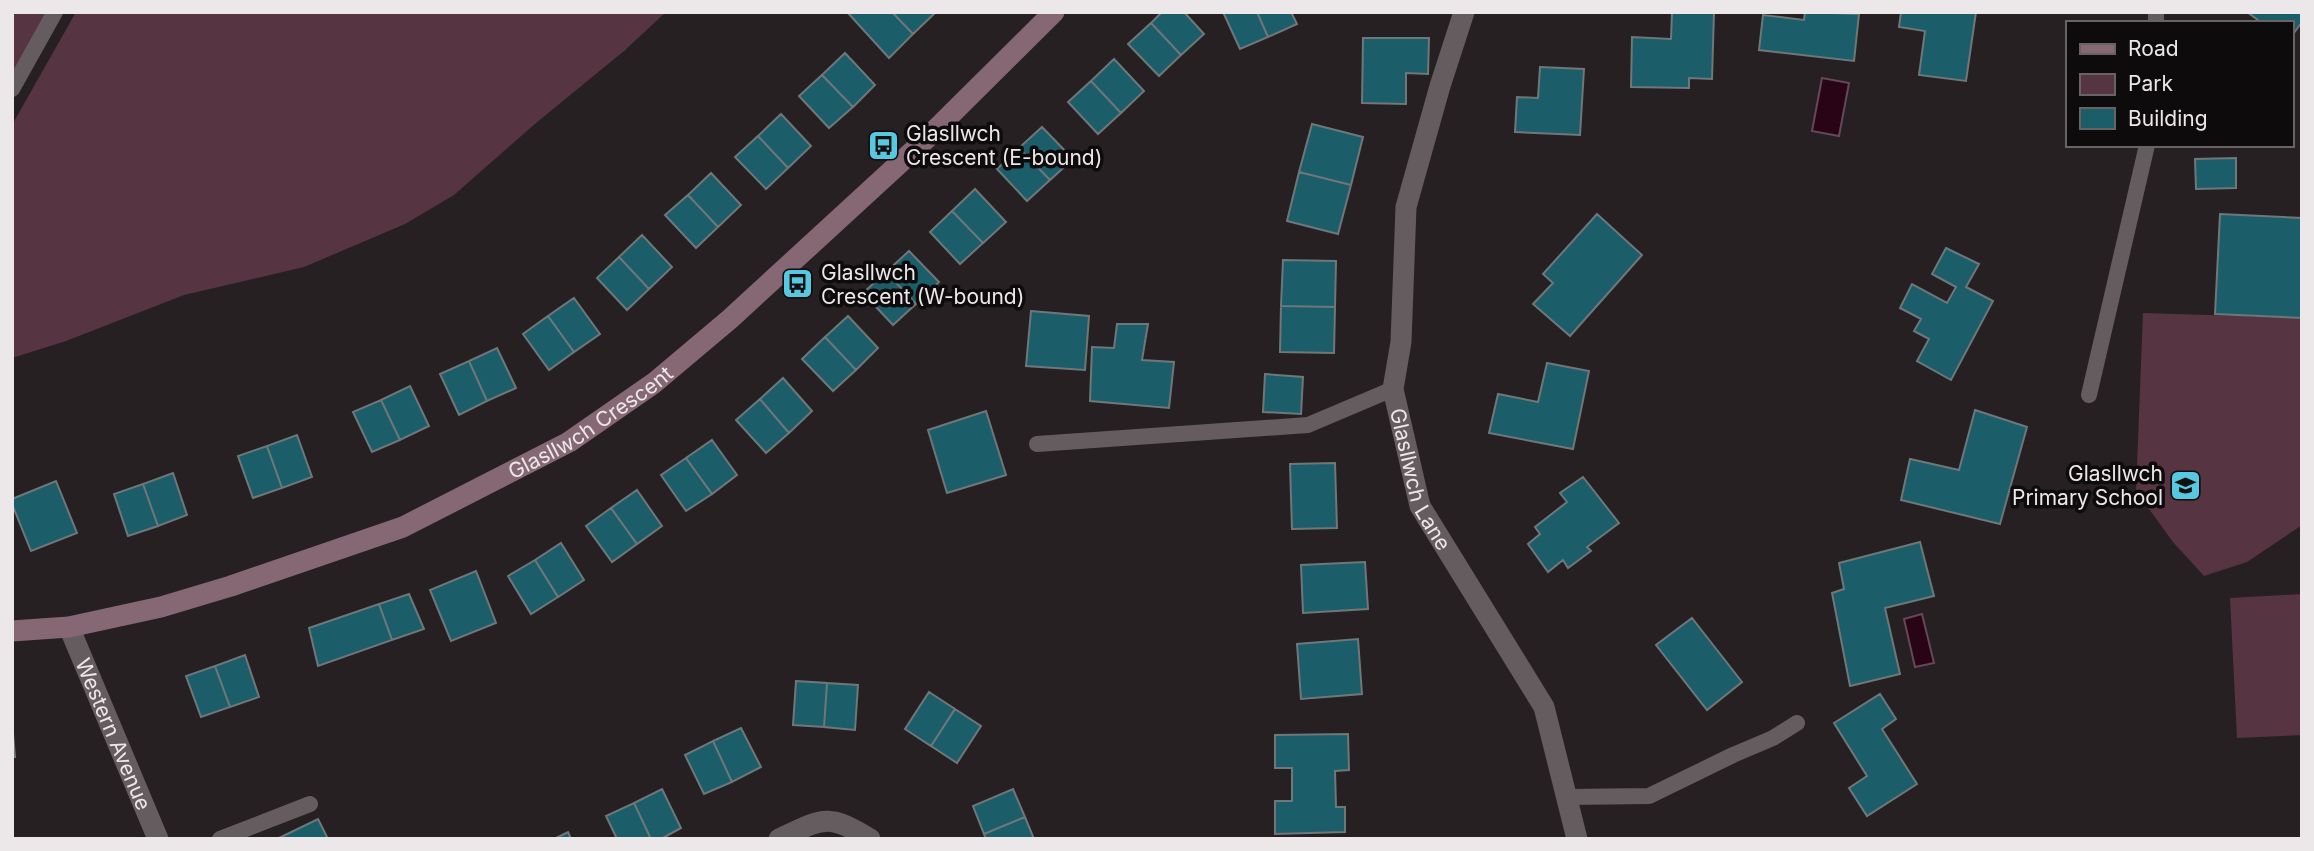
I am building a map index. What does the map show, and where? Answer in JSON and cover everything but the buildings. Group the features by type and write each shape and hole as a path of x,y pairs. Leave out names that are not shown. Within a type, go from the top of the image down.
{"main road":[{"name":"Glasllwch Crescent","path":"12,631 69,627 160,607 230,586 403,527 569,442 654,383 730,319 926,139 1054,12"}],"street":[{"name":"Glasllwch Lane","path":"1464,12 1406,207 1401,342 1393,389 1420,506 1544,706 1577,839"},
{"name":"Western Avenue","path":"69,627 158,839"},
{"path":"779,839 820,820 844,824 870,839"}],"lane":[{"path":"12,89 55,12"},
{"path":"2089,395 2147,147"},
{"path":"1037,444 1308,425 1393,389"},
{"path":"1567,797 1649,796 1773,738 1797,723"},
{"path":"220,839 310,804"}],"green space":[{"path":"12,12 55,12 12,89"},
{"path":"76,12 666,12 454,195 405,224 304,267 184,295 66,341 12,358 12,125"},
{"path":"2143,313 2302,318 2302,525 2247,562 2204,576 2173,542 2136,491"},
{"path":"2302,594 2302,735 2237,738 2230,598"}],"shaded area":[{"path":"1822,78 1849,83 1839,136 1812,131"},
{"path":"1922,614 1934,663 1915,667 1904,619"}],"place":[{"name":"Glasllwch Crescent (E-bound)","path":"883,145"},
{"name":"Glasllwch Crescent (W-bound)","path":"798,284"},
{"name":"Glasllwch Primary School","path":"2186,485"}]}
